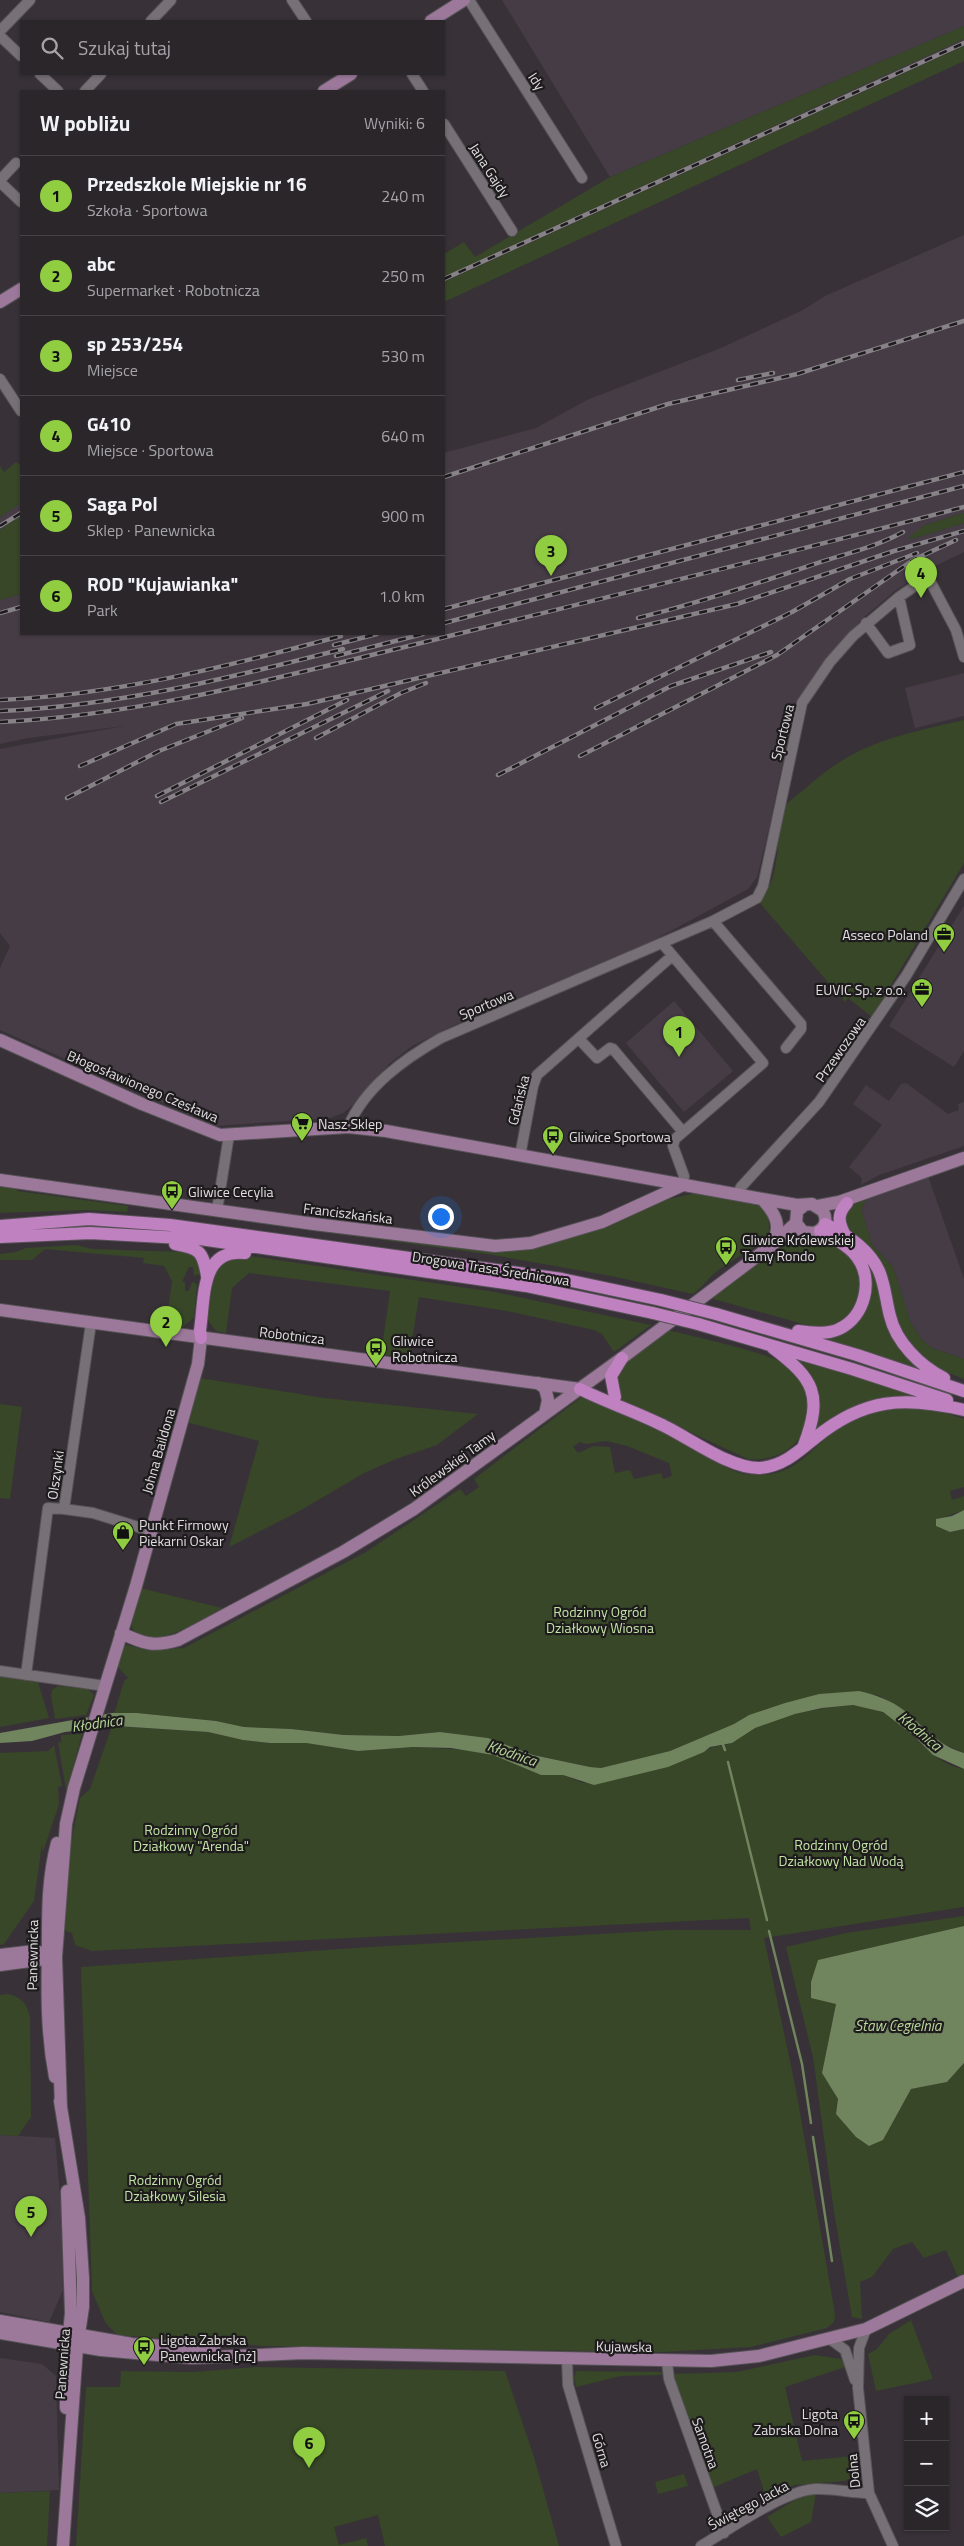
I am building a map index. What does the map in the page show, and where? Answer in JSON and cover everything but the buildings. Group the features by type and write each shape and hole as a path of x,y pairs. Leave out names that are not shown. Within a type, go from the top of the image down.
{"main road":[{"path":"845,1235 839,1218 840,1212 847,1203"},
{"path":"0,1217 18,1216 54,1221"},
{"name":"Drogowa Trasa Średnicowa","path":"0,1226 108,1219 170,1225 554,1278 661,1300 716,1314 964,1389"},
{"path":"823,1224 845,1235 859,1245 879,1270 890,1319 897,1334 909,1351 936,1374 964,1389"},
{"path":"764,1327 825,1333 839,1329 857,1314 866,1290 863,1267 847,1247 823,1224"},
{"name":"Drogowa Trasa Średnicowa","path":"0,1237 61,1234 130,1234 200,1239 526,1286 698,1324 964,1408"},
{"path":"130,1234 148,1240 196,1248 202,1256 207,1276 200,1330 201,1338"},
{"path":"207,1276 220,1256 232,1252 270,1256 303,1254"},
{"path":"766,1344 802,1372 813,1395 814,1412 803,1448"},
{"path":"615,1397 611,1376 622,1358"},
{"path":"580,1389 617,1406 627,1408 742,1466 759,1468 777,1465 791,1457 847,1415 869,1406 904,1400 964,1408"},
{"path":"580,1389 598,1389 615,1397 627,1408"}],"street":[{"path":"0,31 30,0"},
{"path":"152,20 171,0"},
{"path":"292,0 305,20"},
{"path":"434,20 464,0"},
{"name":"Idy","path":"468,0 582,178"},
{"path":"0,36 20,55"},
{"path":"41,75 57,90"},
{"path":"86,90 101,75"},
{"path":"325,90 345,75"},
{"path":"413,75 422,90"},
{"name":"Jana Gajdy","path":"445,126 512,231"},
{"path":"16,163 0,181 20,201"},
{"path":"0,302 20,289"},
{"path":"0,379 20,409"},
{"name":"Sportowa","path":"348,1127 355,1110 388,1074 410,1056 441,1038 713,921 757,898 763,886 802,703 830,662 866,623 928,577 956,630 964,657"},
{"path":"866,623 888,653 910,645 899,597"},
{"name":"Przewozowa","path":"737,1195 741,1186 820,1102 906,976 964,879"},
{"path":"713,921 801,1024 801,1029 786,1048"},
{"path":"662,943 763,1064 675,1139 673,1146 684,1176 683,1185"},
{"path":"672,956 579,1039 597,1058 610,1048 613,1050 683,1132"},
{"name":"Gdańska","path":"520,1156 535,1079 541,1070 579,1039"},
{"name":"Błogosławionego Czesława","path":"0,1040 210,1132 229,1135 348,1127 394,1133 758,1199 812,1205"},
{"path":"217,1210 229,1135"},
{"path":"798,1224 797,1211 812,1205 839,1202 964,1158"},
{"name":"Franciszkańska","path":"0,1180 480,1245 508,1246 531,1243 602,1222 683,1185"},
{"path":"812,1205 823,1224 847,1203 867,1193"},
{"path":"758,1199 773,1211 777,1221 777,1232 772,1245"},
{"name":"Błogosławionego Czesława","path":"758,1199 798,1224"},
{"name":"Królewskiej Tamy","path":"122,1633 140,1642 159,1645 178,1640 384,1528 580,1389 798,1224 808,1234 823,1224"},
{"name":"Robotnicza","path":"0,1310 580,1389"},
{"name":"Olszynki","path":"26,1675 48,1508 64,1509 91,1323"},
{"name":"Johna Baildona","path":"104,1690 122,1633 198,1364 201,1338"},
{"path":"538,1383 545,1388 548,1395 545,1414"},
{"path":"64,1509 93,1514 151,1531"},
{"path":"0,1671 104,1690"},
{"name":"Panewnicka","path":"70,2455 66,2430 66,2366 83,2307 82,2244 61,2108 51,1957 47,1935 53,1858 104,1690"},
{"name":"Panewnicka","path":"61,2108 48,2040 47,1975 51,1957 62,1853 70,1804"},
{"path":"35,1951 47,1935"},
{"path":"0,1955 35,1951 51,1957"},
{"path":"0,1964 26,1962 51,1957"},
{"path":"26,1962 43,1968 47,1975"},
{"name":"Panewnicka","path":"63,2546 70,2455 74,2340 71,2313 67,2156"},
{"name":"Kujawska","path":"0,2333 43,2335 192,2358 268,2354 710,2362 759,2356 848,2334 866,2328 964,2281"},
{"path":"66,2366 61,2350 43,2335 61,2326 71,2313"},
{"name":"Kujawska","path":"0,2321 43,2335"},
{"name":"Dolna","path":"866,2328 859,2348 858,2388 869,2494 893,2546"},
{"path":"848,2334 859,2348"},
{"name":"Dolna","path":"848,2334 846,2350 858,2388"},
{"path":"830,2339 846,2350"},
{"name":"Górna","path":"567,2360 568,2385 616,2546"},
{"name":"Samotna","path":"667,2362 669,2379 724,2533"},
{"name":"Świętego Jacka","path":"701,2546 792,2494 813,2489 828,2489 869,2494"}],"shaded area":[{"path":"502,0 964,0 964,26 610,177"},
{"path":"964,39 964,46 445,282 445,277"},
{"path":"964,235 964,513 925,525 912,539 964,523 964,552 927,570 896,590 863,618 826,661 795,703 757,877 748,889 643,946 450,1027 412,1046 389,1064 354,1104 343,1113 331,1118 215,1126 0,1030 0,968 10,946 0,933 0,749 124,726 28,738 0,744 0,600 20,594 20,635 445,635 445,453 536,428 587,400 721,348 803,310 825,296"},
{"path":"20,504 20,517 0,530 0,517"},
{"path":"964,673 964,716 915,728 905,688"},
{"path":"964,906 964,1051 954,1067 889,1026"},
{"path":"674,1001 733,1071 684,1112 626,1043"},
{"path":"906,1083 948,1114 959,1110 958,1104 964,1102 964,1146 879,1175 861,1185 862,1178 849,1167 882,1125 853,1104 866,1085 889,1101 901,1084"},
{"path":"928,1176 964,1279 964,1359 932,1348 921,1339 910,1321 893,1267 872,1245 862,1212 863,1205 869,1197"},
{"path":"0,2135 55,2138 61,2206 63,2290 49,2322 0,2312"},
{"path":"0,2358 42,2364 56,2376 59,2490 0,2493"}],"green space":[{"path":"964,26 964,39 445,277 445,253 464,242 475,257 610,177"},
{"path":"964,46 964,61 445,302 445,282"},
{"path":"16,462 20,465 20,504 0,517 0,466 4,472"},
{"path":"964,513 964,523 912,539 908,538 925,525"},
{"path":"20,517 20,594 0,600 0,530"},
{"path":"964,720 964,863 872,1017 848,998 845,1002 759,902 767,892 772,881 784,809 791,800 825,772 861,750 919,730"},
{"path":"0,1185 16,1187 17,1191 128,1206 127,1212 87,1210 0,1213"},
{"path":"692,1194 709,1194 763,1206 767,1213 769,1225 768,1237 716,1272 693,1294 611,1276 493,1255 192,1214 192,1210 494,1250 585,1232 623,1220 660,1201"},
{"path":"869,1197 863,1205 862,1212 872,1245 893,1267 910,1321 921,1339 932,1348 964,1359 964,1379 937,1368 918,1355 895,1321 883,1271 848,1234 844,1212 851,1205"},
{"path":"800,1236 821,1236 852,1256 858,1269 861,1295 855,1307 846,1317 832,1325 817,1328 710,1298 772,1252"},
{"path":"76,1245 92,1249 183,1252 184,1248 192,1250 200,1264 199,1274 194,1276 193,1267 189,1267 182,1282 185,1282 185,1291 189,1291 192,1282 197,1284 194,1317 183,1327 166,1326 172,1281 164,1266 143,1263 144,1258 45,1249 32,1260 0,1260 0,1254 16,1252 26,1248"},
{"path":"243,1255 495,1292 651,1325 614,1352 602,1334 594,1330 507,1311 419,1297 409,1359 381,1354 390,1291 249,1273 232,1288 226,1333 216,1331 207,1319 215,1269 220,1262"},
{"path":"860,1255 872,1265 883,1309 922,1369 825,1340 860,1317"},
{"path":"668,1330 748,1350 778,1360 786,1365 800,1380 807,1396 809,1412 805,1427 797,1441 784,1451 768,1458 748,1459 623,1401 618,1393 616,1384 616,1375 619,1367"},
{"path":"796,1357 913,1396 814,1435 817,1420"},
{"path":"199,1378 324,1398 478,1414 437,1445 396,1459 364,1473 296,1513 229,1547 259,1441 186,1422"},
{"name":"Rodzinny Ogród Działkowy Wiosna","path":"583,1396 668,1434 723,1466 751,1475 777,1473 787,1469 805,1457 847,1422 863,1414 895,1407 912,1407 929,1409 964,1419 964,1487 950,1491 952,1500 964,1496 964,1510 936,1520 936,1526 950,1532 964,1529 964,1753 942,1743 904,1710 878,1695 819,1694 749,1715 734,1724 670,1751 601,1768 533,1755 488,1738 440,1732 399,1736 344,1735 291,1729 244,1727 216,1721 137,1713 112,1713 115,1711 124,1681 128,1678 117,1666 122,1649 126,1645 150,1650 184,1648 366,1552 460,1489 466,1496 479,1487 474,1479","holes":["606,1441 627,1446 669,1463 672,1476 663,1479 661,1473 634,1479 630,1470 615,1473 610,1447 593,1446 578,1453 573,1447 580,1442 586,1444"]},
{"path":"0,1404 22,1407 10,1499 0,1498"},
{"path":"140,1588 222,1608 177,1632 151,1638 140,1637 132,1627"},
{"path":"0,1676 38,1682 49,1718 0,1727"},
{"path":"58,1686 88,1689 94,1695 86,1715 55,1719 51,1696 52,1690"},
{"path":"853,1705 885,1713 935,1756 944,1762 964,1769 964,1907 764,1938 796,2090 835,2314 834,2322 827,2328 751,2347 662,2352 265,2346 117,2335 105,2322 92,2291 81,1967 370,1947 669,1930 751,1930 749,1918 92,1951 75,1945 72,1933 63,1930 71,1843 80,1798 90,1789 112,1726 208,1732 243,1740 270,1743 294,1741 358,1751 413,1747 468,1750 493,1755 541,1775 563,1775 583,1783 729,1744 755,1727 791,1715"},
{"path":"82,1734 66,1789 58,1742 61,1742 61,1735"},
{"path":"54,1745 62,1786 58,1787 59,1804 43,1852 42,1844 34,1901 4,1944 0,1945 0,1753 48,1751"},
{"path":"964,1916 964,1926 819,1960 836,2004 822,2073 838,2099 836,2114 883,2140 911,2089 947,2082 964,2063 964,2274 958,2277 946,2250 924,2258 912,2242 893,2249 872,2277 860,2282 862,2319 852,2317 834,2212 813,2057 786,1947 846,1933"},
{"path":"8,1994 23,2001 30,2017 31,2117 18,2136 0,2135 0,1995"},
{"path":"911,2320 933,2379 876,2391 868,2354 877,2349 889,2334"},
{"path":"815,2355 841,2359 845,2367 785,2387 802,2461 854,2456 855,2475 845,2481 795,2485 766,2498 757,2469 712,2488 672,2374 737,2372"},
{"path":"256,2367 505,2371 534,2457 559,2546 385,2546 378,2515 334,2527 339,2545 366,2538 368,2546 76,2546 86,2387 120,2387 121,2371 193,2372"},
{"path":"576,2371 661,2372 662,2375 621,2376 576,2387 574,2378"},
{"path":"684,2474 688,2486 658,2494 655,2482"},
{"path":"50,2491 47,2546 0,2546 0,2493"},
{"path":"816,2493 811,2522 781,2537 767,2517 795,2500"}],"water":[{"path":"964,1510 964,1529 950,1532 936,1526 936,1519 952,1516"},
{"name":"Kłodnica","path":"859,1691 889,1701 905,1711 939,1741 964,1753 964,1769 933,1755 913,1735 883,1712 853,1705 822,1708 795,1714 755,1728 732,1743 710,1747 704,1752 668,1767 594,1785 563,1775 541,1775 493,1755 451,1748 413,1747 358,1751 306,1743 270,1743 243,1740 208,1732 116,1726 65,1732 32,1741 0,1743 0,1733 112,1713 137,1713 216,1721 244,1727 291,1729 344,1735 399,1736 440,1732 488,1738 533,1755 601,1768 670,1751 734,1724 749,1715 785,1703 819,1694"},
{"name":"Staw Cegielnia","path":"964,1926 964,2063 947,2082 911,2089 883,2140 869,2146 856,2137 836,2114 838,2099 822,2073 836,2004 811,1998 811,1982 818,1960"}],"waterway":[{"path":"722,1742 725,1750"},
{"path":"728,1762 767,1920"},
{"path":"769,1931 802,2064 811,2123"},
{"path":"813,2137 832,2261"}],"railway":[{"path":"445,279 964,43"},
{"path":"445,477 668,404 797,374 964,321"},
{"path":"738,380 773,373"},
{"path":"445,609 964,472"},
{"path":"445,623 964,486"},
{"path":"0,722 55,718 109,711 216,692 630,592 964,507"},
{"path":"0,526 20,514"},
{"path":"80,766 176,724 307,704 737,604 894,551 964,531"},
{"path":"638,618 743,588 867,547 903,532"},
{"path":"580,756 777,655 913,560 956,540"},
{"path":"596,708 792,612 850,579 917,553"},
{"path":"0,613 20,607"},
{"path":"334,645 373,635"},
{"path":"336,656 419,635"},
{"path":"0,700 86,692 172,677 257,658 341,636"},
{"path":"0,711 44,708 130,697 216,680 343,649"},
{"path":"498,775 671,686 771,652"},
{"path":"316,738 401,693 426,683"},
{"path":"161,802 388,691"},
{"path":"157,796 347,700"},
{"path":"67,798 159,751 242,718"}],"place":[{"name":"sp 253/254","path":"551,576"},
{"name":"G410","path":"921,598"},
{"name":"Asseco Poland","path":"944,953"},
{"name":"EUVIC Sp. z o.o.","path":"922,1008"},
{"name":"Przedszkole Miejskie nr 16","path":"679,1057"},
{"name":"Nasz Sklep","path":"302,1142"},
{"name":"Gliwice Sportowa","path":"553,1155"},
{"name":"Gliwice Cecylia","path":"172,1210"},
{"name":"Gliwice Królewskiej Tamy Rondo","path":"726,1266"},
{"name":"abc","path":"166,1347"},
{"name":"Gliwice Robotnicza","path":"376,1367"},
{"name":"Punkt Firmowy Piekarni Oskar","path":"123,1551"},
{"name":"Saga Pol","path":"31,2237"},
{"name":"Ligota Zabrska Panewnicka [nż]","path":"144,2366"},
{"name":"Ligota Zabrska Dolna","path":"854,2440"},
{"name":"ROD \"Kujawianka\"","path":"309,2468"}],"park label":[{"name":"Rodzinny Ogród Działkowy \"Arenda\"","path":"191,1838"},
{"name":"Rodzinny Ogród Działkowy Nad Wodą","path":"841,1852"},
{"name":"Rodzinny Ogród Działkowy Silesia","path":"175,2188"}]}
